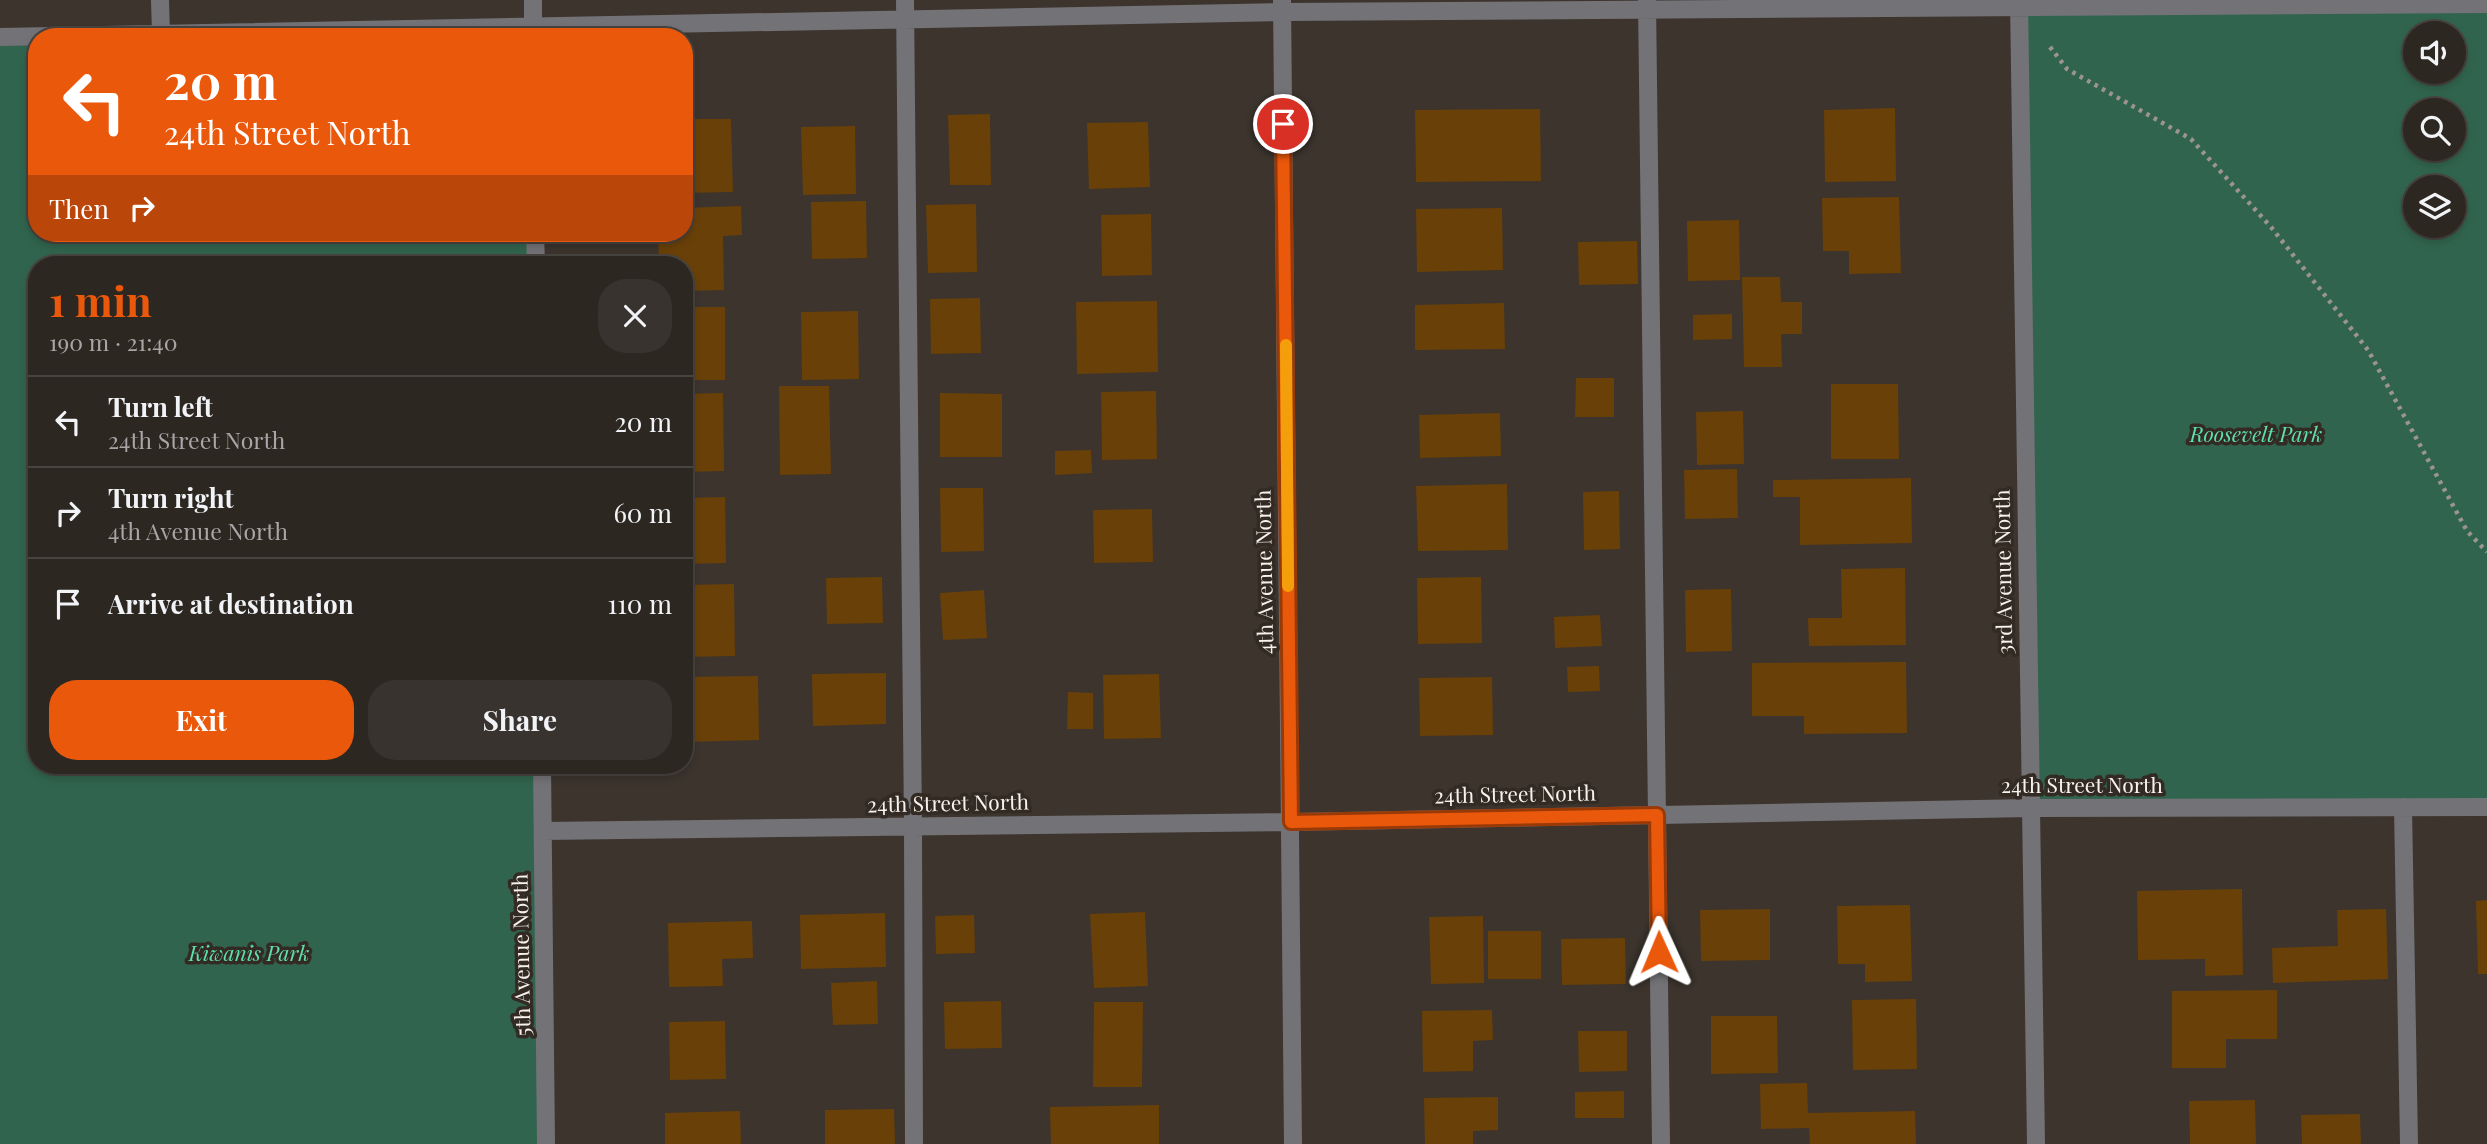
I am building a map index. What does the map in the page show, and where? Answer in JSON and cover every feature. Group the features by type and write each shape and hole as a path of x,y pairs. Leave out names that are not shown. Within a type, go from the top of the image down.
{"street":[{"path":"160,0 161,28"},
{"path":"533,0 533,28"},
{"path":"905,0 914,1144"},
{"name":"3rd Avenue North","path":"2019,3 2036,1144"},
{"path":"657,28 1282,6 2487,4"},
{"path":"1647,5 1661,1144"},
{"name":"4th Avenue North","path":"1282,6 1293,1144"},
{"path":"0,37 28,36"},
{"name":"5th Avenue North","path":"542,774 546,1144"},
{"path":"2403,807 2409,1144"},
{"name":"24th Street North","path":"543,831 1291,822 2030,808 2487,807"}],"path":[{"path":"2019,3 2067,69 2190,139 2272,227 2368,350 2466,531 2487,552"}],"green space":[{"name":"Roosevelt Park","path":"2487,4 2487,807 2030,808 2019,7"},
{"name":"Kiwanis Park","path":"28,36 28,242 535,242 535,256 28,256 28,774 541,774 545,1144 0,1144 0,37"}],"building":[{"path":"1895,108 1896,181 1825,182 1824,110"},
{"path":"1540,109 1541,181 1416,182 1415,110"},
{"path":"990,114 991,185 950,185 948,115"},
{"path":"693,119 731,119 733,192 693,193"},
{"path":"1148,122 1150,187 1089,189 1087,123"},
{"path":"855,126 856,194 803,195 801,127"},
{"path":"1899,197 1901,273 1849,274 1849,251 1823,251 1822,198"},
{"path":"866,201 867,258 812,259 811,202"},
{"path":"976,204 977,272 928,273 926,205"},
{"path":"741,206 742,235 723,236 724,290 693,291 693,256 659,256 658,242 693,242 693,208"},
{"path":"1502,208 1503,270 1417,272 1416,209"},
{"path":"1151,214 1152,275 1102,276 1101,215"},
{"path":"1739,220 1740,280 1688,281 1687,221"},
{"path":"1637,241 1638,284 1579,285 1578,242"},
{"path":"1742,277 1780,277 1781,302 1802,302 1802,334 1781,334 1782,367 1744,367"},
{"path":"980,298 981,353 931,354 930,299"},
{"path":"1157,301 1158,372 1077,374 1076,302"},
{"path":"1504,303 1505,349 1415,350 1415,305"},
{"path":"693,307 725,307 725,380 693,380"},
{"path":"858,311 859,379 802,380 801,312"},
{"path":"1732,314 1732,339 1693,340 1693,315"},
{"path":"1576,378 1614,378 1614,417 1575,417"},
{"path":"1831,384 1898,384 1899,459 1831,459"},
{"path":"779,386 829,386 831,474 780,475"},
{"path":"1156,391 1157,459 1102,460 1101,392"},
{"path":"723,393 724,471 693,472 693,394"},
{"path":"940,393 1002,394 1002,457 940,457"},
{"path":"1743,411 1744,464 1697,465 1696,412"},
{"path":"1500,413 1501,456 1420,458 1419,415"},
{"path":"1091,450 1092,473 1055,475 1055,451"},
{"path":"1737,469 1738,518 1685,519 1684,470"},
{"path":"1911,478 1912,543 1800,545 1800,497 1773,497 1773,480"},
{"path":"1507,484 1508,550 1418,551 1416,486"},
{"path":"940,488 983,488 984,551 941,552"},
{"path":"1619,491 1620,549 1584,550 1583,492"},
{"path":"725,497 726,563 693,564 693,498"},
{"path":"1152,509 1153,562 1094,563 1093,510"},
{"path":"1905,568 1906,645 1809,646 1808,618 1842,618 1841,569"},
{"path":"882,577 883,623 827,624 826,578"},
{"path":"1481,577 1482,643 1418,644 1417,578"},
{"path":"734,584 735,656 693,657 693,585"},
{"path":"1731,589 1732,651 1686,652 1685,590"},
{"path":"984,590 987,638 943,640 940,593"},
{"path":"1600,615 1602,646 1555,648 1554,617"},
{"path":"1906,662 1907,733 1804,734 1804,716 1752,716 1752,663"},
{"path":"1599,666 1600,691 1568,692 1567,667"},
{"path":"886,673 886,724 813,726 812,674"},
{"path":"1159,674 1161,738 1104,739 1103,675"},
{"path":"758,676 759,740 693,742 693,677"},
{"path":"1492,677 1493,735 1420,736 1419,678"},
{"path":"1068,692 1093,693 1093,729 1067,729"},
{"path":"2242,889 2243,975 2205,976 2205,959 2138,960 2137,891"},
{"path":"2487,900 2487,974 2478,974 2476,901"},
{"path":"1910,905 1912,981 1865,982 1865,964 1838,964 1837,906"},
{"path":"1770,909 1770,960 1701,961 1700,910"},
{"path":"2386,909 2388,979 2273,983 2272,948 2338,946 2337,910"},
{"path":"1145,912 1148,986 1094,988 1090,914"},
{"path":"885,913 886,967 801,969 800,915"},
{"path":"974,915 975,953 936,954 935,916"},
{"path":"1483,916 1484,983 1431,984 1429,917"},
{"path":"752,921 753,958 722,959 723,986 669,987 668,923"},
{"path":"1488,931 1541,931 1541,979 1488,979"},
{"path":"1625,938 1626,984 1562,985 1561,939"},
{"path":"877,981 878,1024 833,1025 831,983"},
{"path":"2277,990 2277,1039 2226,1039 2226,1068 2172,1068 2172,991"},
{"path":"1916,999 1917,1069 1853,1070 1852,1000"},
{"path":"1001,1001 1002,1048 945,1049 944,1002"},
{"path":"1094,1002 1143,1002 1142,1087 1093,1087"},
{"path":"1492,1010 1493,1040 1473,1041 1473,1071 1423,1072 1422,1011"},
{"path":"1711,1016 1777,1016 1778,1073 1711,1074"},
{"path":"725,1021 726,1079 670,1080 669,1022"},
{"path":"1578,1031 1627,1031 1627,1071 1579,1072"},
{"path":"1807,1083 1808,1113 1915,1111 1916,1144 1810,1144 1809,1128 1761,1129 1760,1084"},
{"path":"1624,1091 1624,1118 1575,1118 1575,1092"},
{"path":"1498,1097 1498,1130 1473,1131 1473,1144 1425,1144 1424,1098"},
{"path":"2255,1100 2256,1144 2190,1144 2189,1101"},
{"path":"1159,1105 1159,1144 1051,1144 1050,1107"},
{"path":"894,1109 895,1144 825,1144 825,1110"},
{"path":"740,1111 741,1144 665,1144 665,1113"},
{"path":"2360,1114 2361,1144 2302,1144 2301,1115"}],"slow traffic":[{"path":"1286,345 1288,586"}],"route":[{"path":"1283,124 1291,822 1657,815 1659,952"}]}
